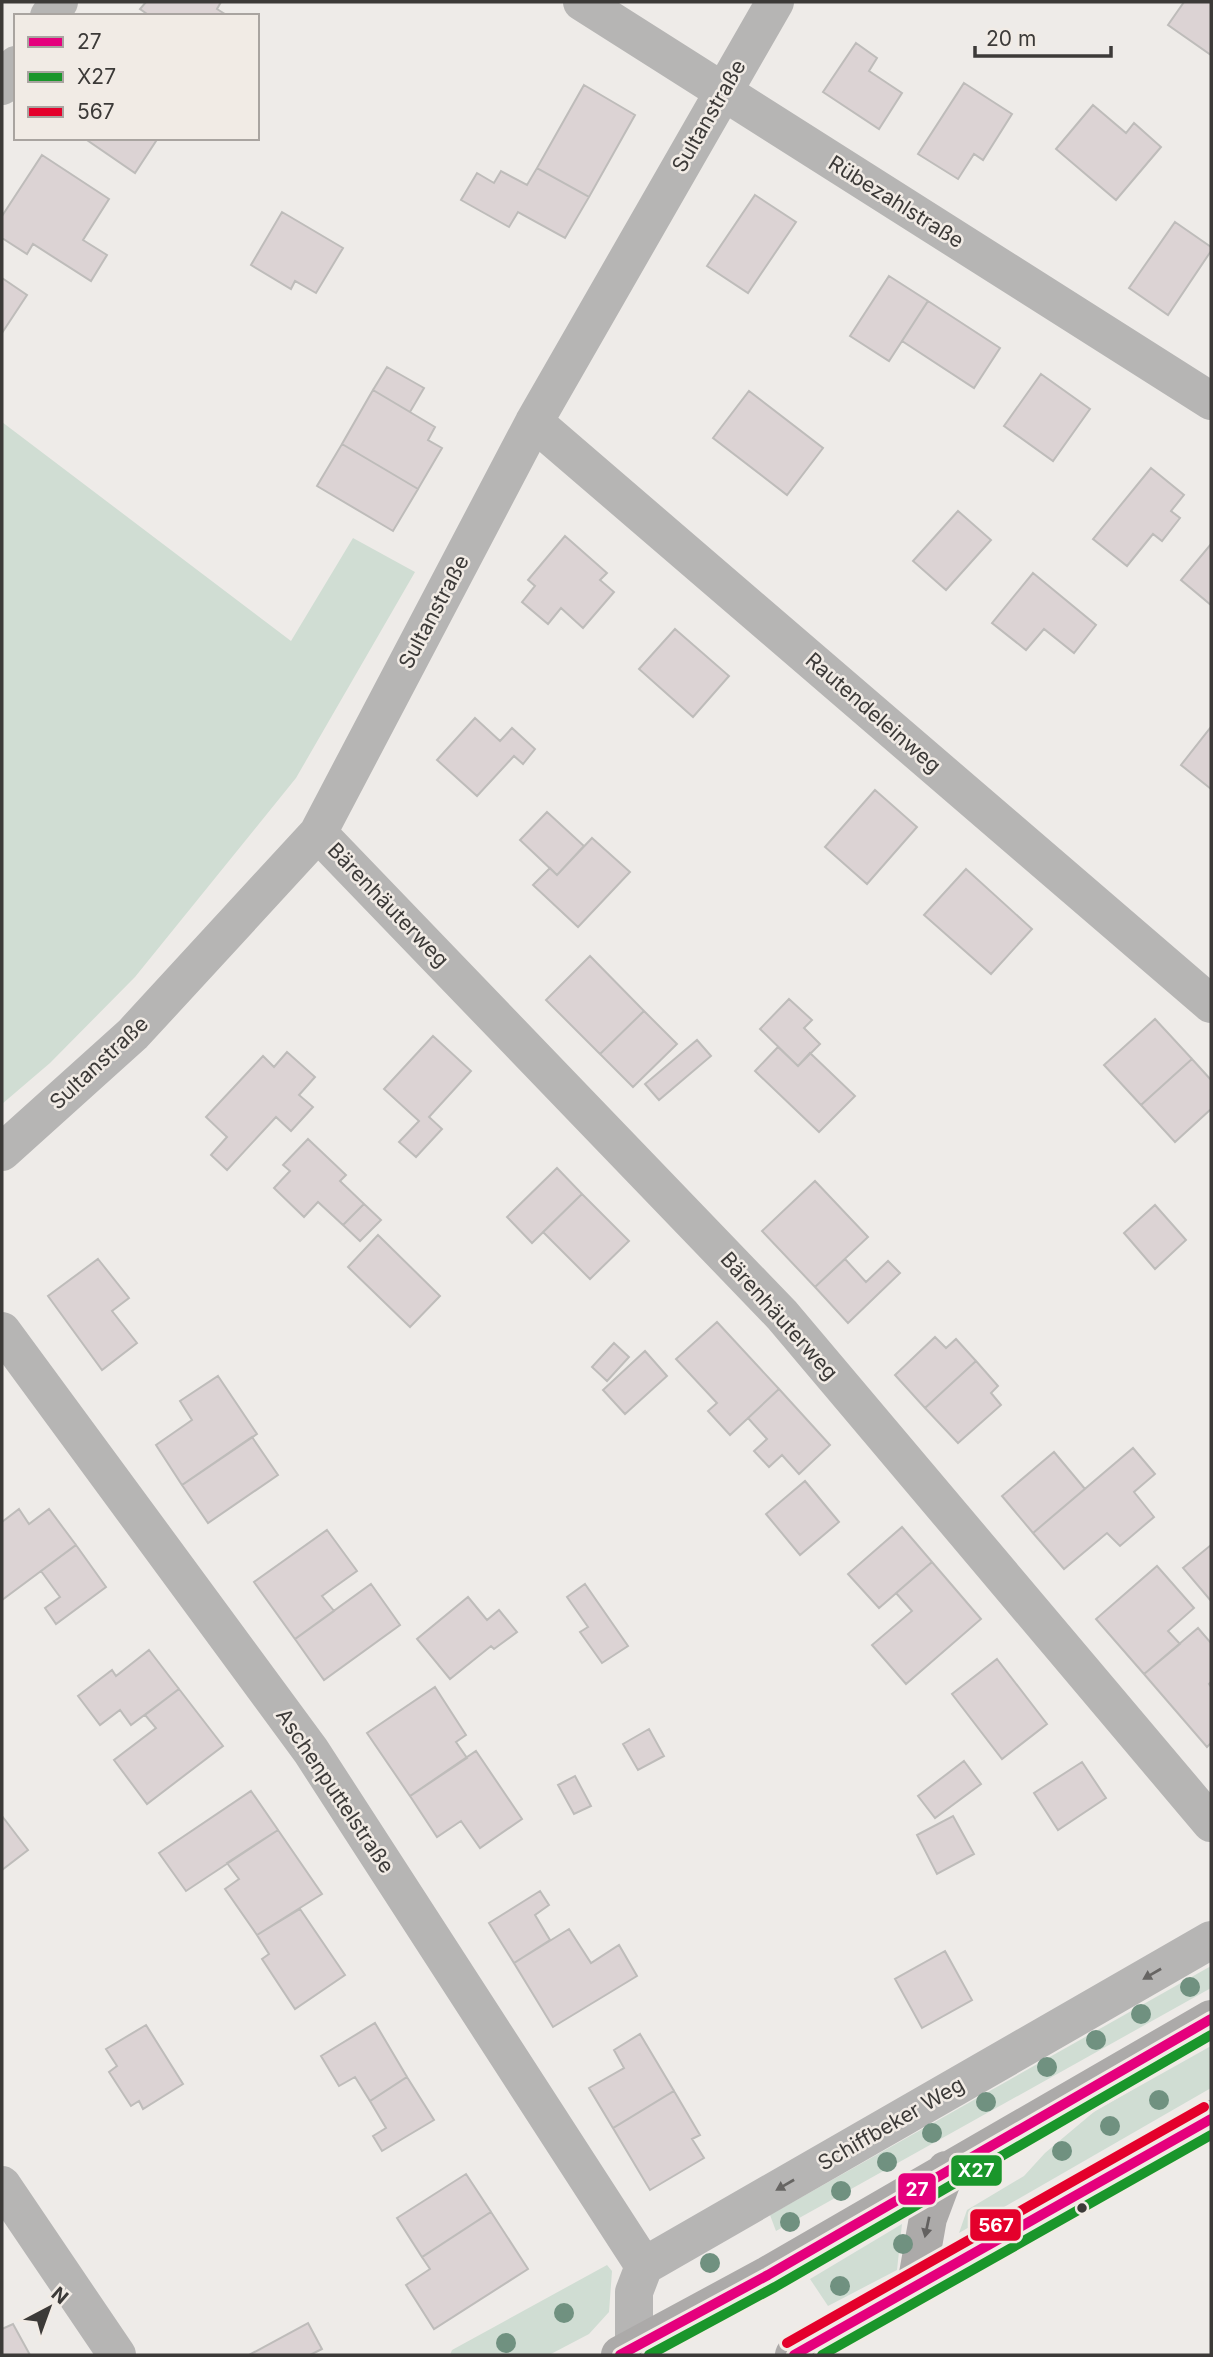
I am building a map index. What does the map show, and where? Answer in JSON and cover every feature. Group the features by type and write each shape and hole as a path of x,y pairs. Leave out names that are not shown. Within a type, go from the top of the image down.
{"main road":[{"path":"627,2351 768,2275 1211,2019"},
{"path":"794,2355 1211,2119"},
{"path":"916,2285 928,2218 946,2170"}],"street":[{"name":"Rübezahlstraße","path":"582,2 1211,401"},
{"name":"Sultanstraße","path":"2,1152 133,1034 318,833 534,422 775,2"},
{"path":"2,86 14,68"},
{"name":"Rautendeleinweg","path":"534,422 1211,1004"},
{"name":"Bärenhäuterweg","path":"318,833 782,1315 1211,1823"},
{"name":"Aschenputtelstraße","path":"2,1331 311,1751 644,2266"},
{"name":"Schiffbeker Weg","path":"644,2266 1211,1940"},
{"path":"2,2185 117,2355"},
{"path":"627,2351 634,2292 644,2266"}],"shaded area":[{"path":"2,422 291,641 353,538 415,572 296,778 135,977 50,1063 2,1104"},
{"path":"1211,1966 1211,1988 776,2231 770,2215"},
{"path":"1211,2046 1211,2088 959,2233 967,2210 1024,2176 1045,2153 1095,2111"},
{"path":"902,2224 897,2270 828,2306 810,2279"},
{"path":"607,2265 612,2271 609,2312 589,2334 549,2355 450,2355 452,2350"}],"building":[{"path":"146,2 221,2 217,9 225,14 147,14 140,9"},
{"path":"1184,2 1211,2 1211,55 1168,25"},
{"path":"856,43 877,58 869,71 902,93 879,129 823,92"},
{"path":"964,83 1012,114 983,160 974,154 958,179 918,154"},
{"path":"584,85 635,115 589,197 537,168"},
{"path":"1093,105 1126,133 1134,123 1161,147 1116,200 1056,149"},
{"path":"87,140 157,140 135,173"},
{"path":"42,155 109,199 83,240 107,255 91,281 33,244 27,254 2,238 2,216"},
{"path":"537,168 589,197 565,238 518,212 509,227 461,200 477,173 494,183 501,171 527,185"},
{"path":"755,195 796,222 748,293 707,266"},
{"path":"282,212 343,248 316,293 295,281 291,289 251,265"},
{"path":"1175,222 1211,247 1211,251 1168,315 1129,288"},
{"path":"889,276 928,301 889,361 850,336"},
{"path":"2,278 27,295 2,333"},
{"path":"928,301 1000,348 974,388 902,341"},
{"path":"387,367 424,388 410,412 373,390"},
{"path":"1041,374 1090,409 1053,461 1004,426"},
{"path":"373,390 435,427 428,440 442,448 418,489 342,444"},
{"path":"749,391 823,448 787,495 713,438"},
{"path":"342,444 418,489 393,531 317,486"},
{"path":"1151,468 1184,495 1171,511 1180,518 1162,541 1153,534 1127,566 1093,539"},
{"path":"958,511 991,540 946,590 913,561"},
{"path":"565,536 607,573 600,580 614,592 583,628 561,608 548,624 522,602 535,586 528,580"},
{"path":"1211,544 1211,605 1181,580"},
{"path":"1033,573 1096,625 1074,653 1044,629 1026,650 992,623"},
{"path":"675,629 729,676 693,717 639,669"},
{"path":"475,718 500,741 512,728 535,749 523,764 514,756 477,796 437,760"},
{"path":"1211,727 1211,789 1181,765"},
{"path":"875,790 917,827 867,884 825,847"},
{"path":"547,812 584,846 557,875 520,840"},
{"path":"592,838 630,872 578,927 533,885 550,868 557,875"},
{"path":"966,869 1032,929 991,974 924,915"},
{"path":"590,956 644,1011 600,1054 546,1000"},
{"path":"789,999 812,1020 804,1028 820,1044 798,1066 760,1029"},
{"path":"644,1011 677,1044 633,1087 600,1054"},
{"path":"1155,1019 1192,1059 1141,1105 1104,1065"},
{"path":"433,1036 471,1071 429,1117 442,1129 416,1157 399,1142 419,1121 384,1089"},
{"path":"697,1040 711,1056 659,1100 645,1084"},
{"path":"778,1047 798,1066 810,1053 855,1096 819,1132 755,1071"},
{"path":"287,1052 315,1077 299,1095 313,1107 291,1131 276,1117 227,1170 211,1155 227,1137 206,1117 263,1056 274,1067"},
{"path":"1192,1059 1211,1080 1211,1109 1175,1142 1141,1105"},
{"path":"308,1139 346,1175 340,1181 364,1204 343,1225 318,1202 304,1217 274,1188 290,1171 283,1165"},
{"path":"557,1168 582,1194 532,1243 507,1217"},
{"path":"815,1181 868,1237 815,1287 762,1231"},
{"path":"582,1194 629,1241 590,1279 543,1232"},
{"path":"364,1204 381,1220 360,1241 343,1225"},
{"path":"1155,1205 1186,1240 1155,1269 1124,1233"},
{"path":"378,1235 440,1296 410,1327 348,1267"},
{"path":"98,1259 129,1298 112,1311 137,1343 102,1370 48,1296"},
{"path":"845,1259 866,1282 888,1261 900,1273 848,1323 815,1287"},
{"path":"717,1322 779,1389 730,1435 708,1411 717,1403 676,1359"},
{"path":"935,1337 946,1348 956,1339 976,1361 925,1408 895,1375"},
{"path":"614,1343 629,1357 607,1381 592,1367"},
{"path":"645,1351 667,1376 625,1414 603,1390"},
{"path":"976,1361 998,1386 991,1393 1001,1405 958,1443 925,1408"},
{"path":"218,1376 257,1434 182,1485 156,1445 192,1420 180,1401"},
{"path":"779,1389 830,1445 799,1474 782,1455 769,1467 754,1451 767,1439 748,1418"},
{"path":"252,1437 278,1475 208,1523 182,1485"},
{"path":"1133,1448 1155,1474 1134,1492 1154,1517 1120,1546 1107,1533 1064,1569 1033,1533"},
{"path":"1054,1452 1085,1489 1033,1533 1002,1496"},
{"path":"805,1481 839,1522 800,1555 766,1514"},
{"path":"19,1509 29,1524 49,1509 76,1545 2,1600 2,1522"},
{"path":"902,1527 932,1562 879,1608 848,1574"},
{"path":"327,1530 357,1571 322,1596 334,1611 295,1639 254,1582"},
{"path":"76,1545 106,1587 56,1624 45,1608 60,1597 41,1571"},
{"path":"1211,1545 1211,1601 1183,1568"},
{"path":"932,1562 981,1619 906,1684 872,1645 912,1611 896,1593"},
{"path":"1157,1566 1194,1608 1168,1631 1180,1644 1144,1674 1096,1619"},
{"path":"371,1584 400,1625 324,1680 295,1639"},
{"path":"585,1584 628,1646 602,1663 580,1632 588,1627 567,1597"},
{"path":"468,1597 487,1620 499,1610 517,1632 494,1649 491,1646 450,1679 417,1639"},
{"path":"1198,1628 1211,1643 1211,1743 1207,1747 1144,1674"},
{"path":"149,1650 179,1689 131,1725 120,1710 100,1725 78,1696 112,1670 116,1676"},
{"path":"997,1659 1047,1724 1002,1759 952,1694"},
{"path":"435,1687 466,1735 456,1742 467,1758 410,1796 367,1733"},
{"path":"179,1689 223,1746 147,1804 114,1760 156,1728 145,1715"},
{"path":"649,1729 664,1756 638,1770 623,1744"},
{"path":"476,1751 522,1819 480,1848 461,1821 437,1837 410,1796"},
{"path":"964,1761 981,1784 935,1818 918,1796"},
{"path":"1082,1762 1106,1798 1058,1830 1034,1793"},
{"path":"575,1776 591,1806 574,1814 558,1785"},
{"path":"251,1791 278,1830 186,1891 159,1853"},
{"path":"2,1816 28,1850 2,1870"},
{"path":"953,1816 974,1854 937,1874 917,1835"},
{"path":"278,1830 322,1894 257,1935 225,1889 239,1879 227,1863"},
{"path":"540,1891 549,1905 535,1915 550,1940 514,1963 489,1923"},
{"path":"300,1909 345,1975 295,2009 262,1959 269,1954 257,1935"},
{"path":"569,1929 591,1963 619,1945 637,1976 553,2027 514,1963"},
{"path":"945,1951 972,2000 922,2028 895,1979"},
{"path":"375,2023 407,2077 370,2101 355,2077 339,2086 321,2056"},
{"path":"146,2025 183,2084 143,2109 139,2101 131,2106 109,2072 117,2066 106,2049"},
{"path":"640,2034 674,2091 613,2128 589,2088 624,2068 614,2050"},
{"path":"407,2077 434,2120 382,2151 373,2136 386,2128 370,2101"},
{"path":"674,2091 700,2135 692,2139 704,2158 650,2190 613,2128"},
{"path":"466,2174 491,2212 422,2257 397,2218"},
{"path":"491,2212 528,2269 434,2329 406,2285 430,2269 422,2257"},
{"path":"308,2323 322,2349 310,2355 249,2355"},
{"path":"13,2324 30,2355 2,2355 2,2329"}],"transit line":[{"name":"27","path":"620,2355 768,2275 1211,2019"},
{"name":"X27","path":"649,2355 775,2287 1211,2035"},
{"name":"567","path":"787,2343 1204,2107"},
{"name":"27","path":"794,2355 1211,2119"},
{"name":"X27","path":"822,2355 1211,2135"}]}
